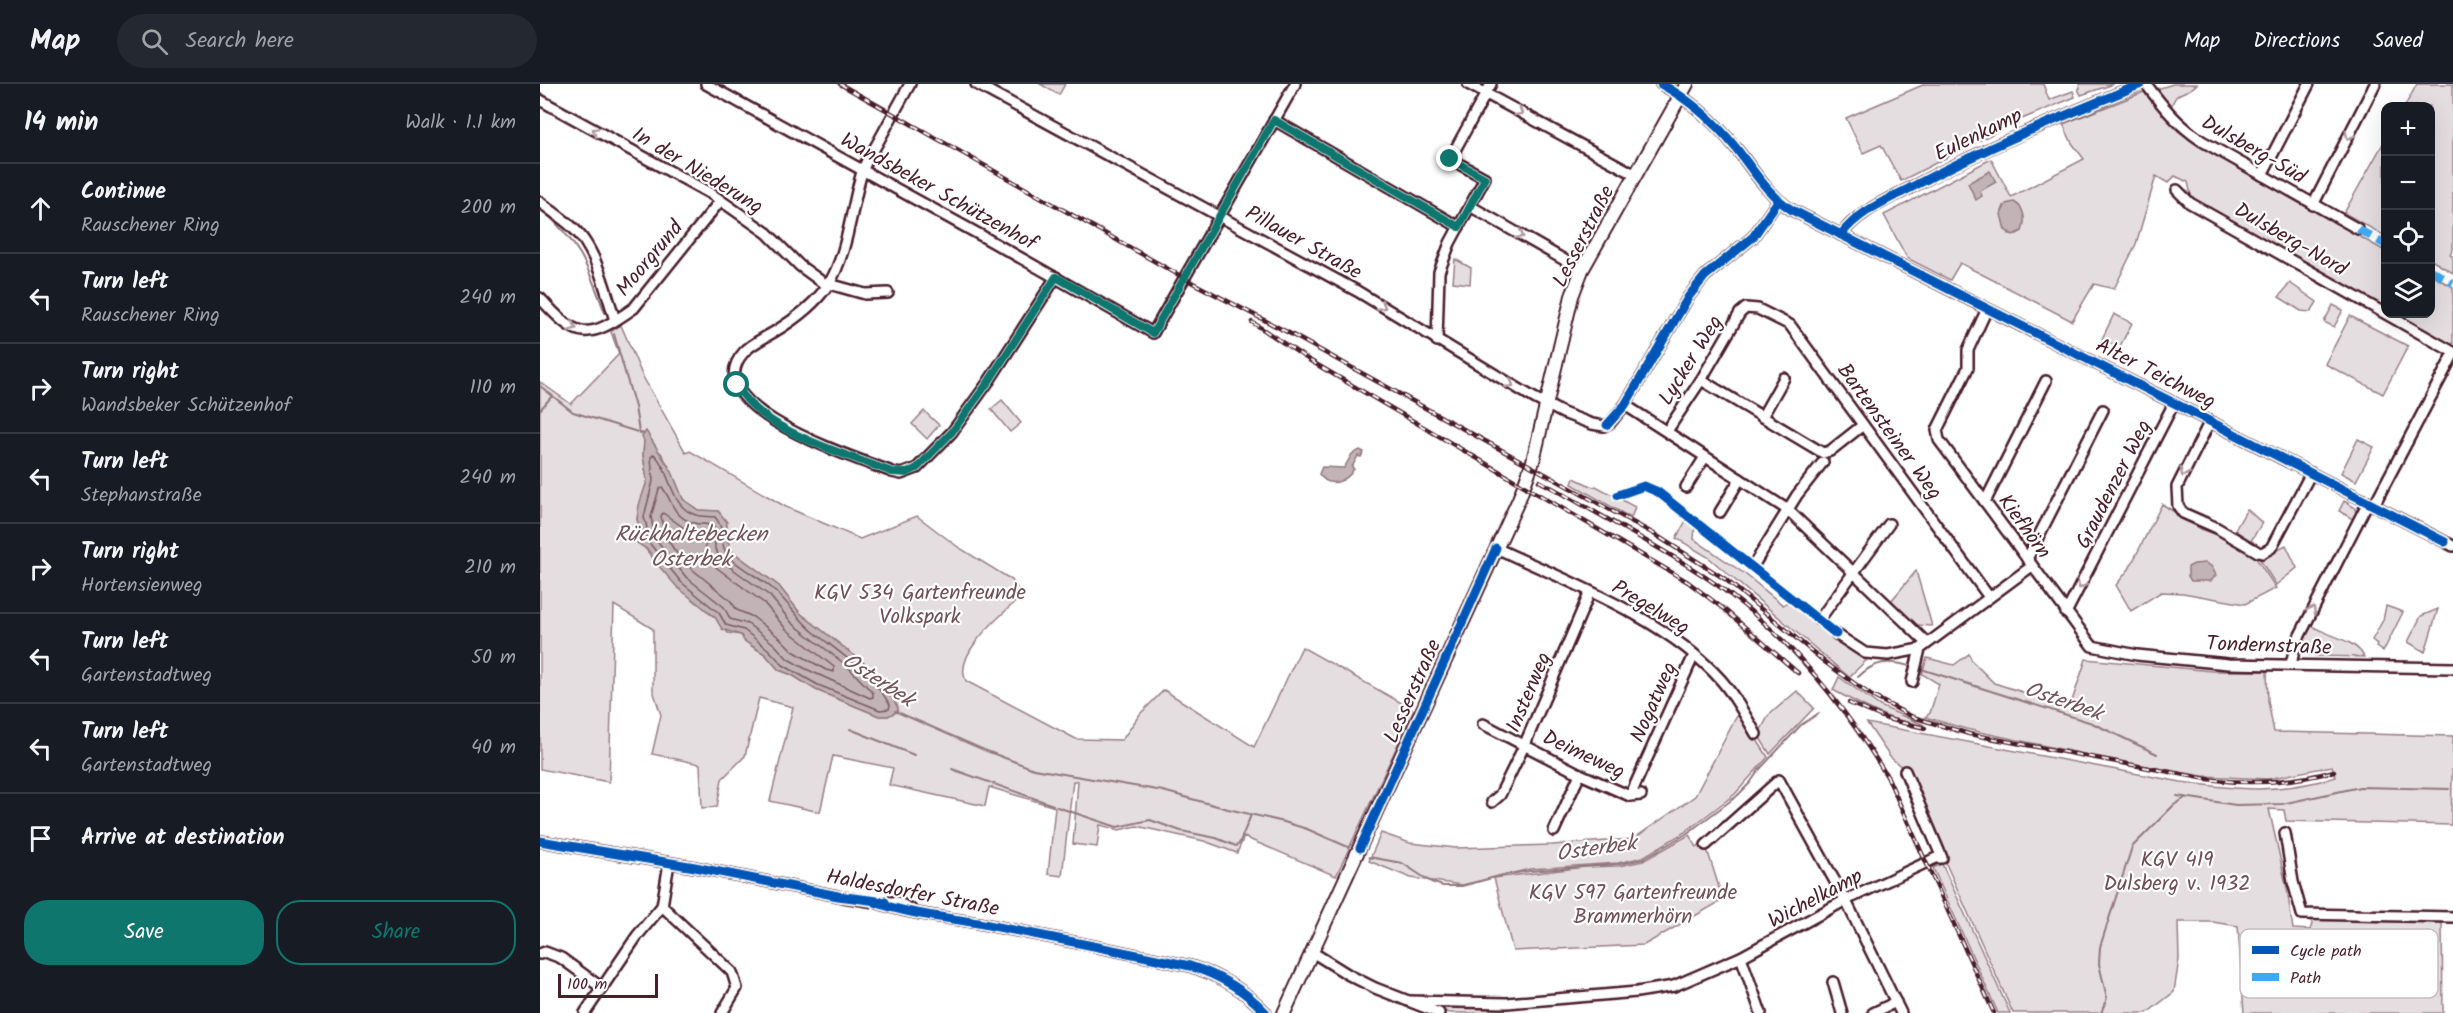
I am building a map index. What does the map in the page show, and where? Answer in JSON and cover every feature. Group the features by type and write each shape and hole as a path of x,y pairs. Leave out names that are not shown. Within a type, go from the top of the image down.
{"main road":[{"name":"Lesserstraße","path":"1284,1013 1496,548 1533,461 1572,296 1582,270 1687,84"}],"street":[{"name":"Wandsbeker Schützenhof","path":"706,84 863,169 1153,333 1221,216"},
{"path":"910,84 863,169 838,263 829,284 812,303 786,325 745,350 735,365 734,377 742,395 761,413 779,424 835,450 901,474 917,468 954,429 989,381 1056,277"},
{"name":"Pillauer Straße","path":"976,84 1221,216 1392,312 1437,341 1563,414 1592,424 1607,425 1625,405"},
{"path":"1468,84 1636,175"},
{"path":"1437,341 1439,272 1459,227 1485,178 1450,159 1491,84"},
{"path":"1661,84 1680,96 1722,133 1778,201 1753,237 1705,276 1689,296 1625,405 1788,510 1854,572 1923,646"},
{"name":"Dulsberg-Süd","path":"2144,84 2182,128 2358,229"},
{"name":"Eulenkamp","path":"1842,235 1846,228 1866,212 1971,156 2049,121 2144,84"},
{"path":"2262,175 2309,84"},
{"path":"2313,205 2373,85"},
{"path":"1221,216 1274,120 1290,86"},
{"name":"In der Niederung","path":"540,100 713,195 767,233 800,266 829,284 865,294 888,293"},
{"path":"1274,120 1459,227"},
{"name":"Dulsberg-Nord","path":"2176,190 2190,203 2453,353"},
{"name":"Moorgrund","path":"540,298 563,323 576,330 589,331 615,320 634,308 720,201"},
{"name":"Alter Teichweg","path":"1778,201 2453,546"},
{"path":"540,202 568,224 584,241 594,260 615,320"},
{"path":"1470,207 1582,270"},
{"name":"Lycker Weg","path":"1667,431 1701,380 1740,313 1746,308"},
{"name":"Bartensteiner Weg","path":"1746,308 1758,309 1790,325 1989,597"},
{"name":"Kiefhörn","path":"1987,309 1969,346 1968,368 1937,430 1939,440 2086,642"},
{"path":"2291,664 2296,643 2453,353"},
{"path":"1762,417 1784,378"},
{"path":"1701,380 1823,453 1830,451 1863,426"},
{"path":"1985,502 2046,381"},
{"name":"Graudenzer Weg","path":"2067,614 2174,403"},
{"path":"1836,634 1865,652 1888,655 1923,646 1989,597 2029,562 2103,410"},
{"name":"Alter Teichweg","path":"2210,421 2177,487 2178,506 2183,513 2262,553 2271,548 2311,473"},
{"path":"1686,486 1705,457"},
{"path":"1753,566 1797,495 1823,462"},
{"path":"1720,512 1740,479"},
{"path":"1819,620 1889,524"},
{"name":"Pregelweg","path":"1496,548 1640,618 1694,655 1722,682 1756,734"},
{"name":"Insterweg","path":"1492,802 1500,795 1524,746 1590,592"},
{"name":"Tondernstraße","path":"2086,642 2092,646 2137,655 2228,664 2453,668"},
{"path":"1912,682 1923,646"},
{"name":"Nogatweg","path":"1636,796 1694,655"},
{"name":"Deimeweg","path":"1483,724 1521,741 1524,746 1580,774 1636,796"},
{"name":"Wichelkamp","path":"1408,1001 1507,1003 1637,992 1674,986 1741,957 1844,901 1936,858 1942,858 1905,771"},
{"path":"1554,831 1580,774"},
{"path":"1706,845 1779,780 1901,1013"},
{"path":"2285,833 2293,882 2302,914 2453,917"},
{"name":"Haldesdorfer Straße","path":"540,842 669,863 875,902 896,910 917,912 1197,968 1235,987 1266,1013"},
{"path":"585,1013 637,936 663,906 669,863"},
{"path":"663,906 732,972 736,988 723,1013"},
{"path":"540,954 545,952 561,958 602,988"},
{"path":"1312,952 1348,975 1439,1013"},
{"path":"1741,957 1761,1013"},
{"path":"1833,982 1842,1013"},
{"path":"1873,1013 1896,1002"},
{"path":"1507,1003 1508,1013"}],"green space":[{"path":"1040,84 1065,84 1059,95"},
{"path":"1925,84 2043,84 2049,100 2073,91 2075,97 2017,121 1901,181 1881,145 1863,153 1846,118"},
{"path":"2079,84 2114,84 2081,95 2078,89"},
{"path":"2173,84 2197,84 2178,95 2171,109 2158,94 2160,88"},
{"path":"2417,84 2453,84 2453,249 2450,255 2453,257 2453,273 2435,262 2435,102 2407,102"},
{"path":"2144,92 2178,131 2214,154 2381,249 2381,308 2198,204 2191,195 2188,182 2175,176 2168,183 2156,176 2136,244 2114,289 2094,284 2072,321 1960,263 1950,280 1907,258 1884,215 1991,159 2011,197 2084,159 2072,143 2063,124","holes":["2004,206 2022,231 2009,234 2002,211"]},
{"path":"2381,147 2381,234 2344,213"},
{"path":"1455,259 1471,268 1470,284 1453,282"},
{"path":"2435,277 2453,287 2453,346 2400,318 2435,318"},
{"path":"2290,283 2317,302 2311,312 2301,311 2279,297"},
{"path":"2333,305 2343,310 2334,327 2324,322"},
{"path":"2114,314 2132,323 2119,348 2102,339"},
{"path":"2350,316 2408,346 2383,394 2325,364"},
{"name":"KGV 534 Gartenfreunde Volkspark","path":"621,325 642,375 686,453 690,451 786,507 860,539 917,516 958,547 1012,580 1022,596 982,634 973,646 966,658 964,670 966,681 1076,739 1122,740 1140,714 1164,690 1254,747 1302,647 1414,710 1336,876 1244,837 1237,853 1204,841 1137,826 1119,830 1100,825 1097,847 1073,844 1078,781 1073,781 1062,876 1048,874 1055,807 989,787 985,806 889,785 893,768 833,756 820,812 770,801 793,707 759,698 745,756 722,779 717,807 702,808 700,764 652,754 661,715 653,690 653,629 614,605 609,782 540,769 540,382 571,404 619,354 611,332","holes":["644,441 661,453 683,499 698,510 718,511 723,517 726,522 728,542 733,552 779,586 800,613 865,664 888,690 898,707 888,716 879,716 816,690 779,670 765,654 751,646 741,635 728,633 715,617 651,556 638,539 641,533 637,519 647,481 643,455"]},
{"path":"1002,400 1021,423 1010,432 991,409"},
{"path":"924,411 939,425 927,439 912,424"},
{"path":"2358,439 2374,447 2356,481 2341,473"},
{"path":"1574,478 1593,487 1596,486 1635,507 1631,518 1572,484"},
{"path":"2344,501 2354,507 2357,514 2354,520 2339,511"},
{"path":"2162,504 2201,529 2232,540 2256,558 2276,588 2245,604 2183,593 2161,592 2131,611 2116,585 2129,569"},
{"path":"2247,509 2262,523 2251,541 2235,530"},
{"path":"1687,519 1695,525 1694,539 1745,574 1783,605 1791,600 1849,646 1871,656 1849,677 1708,557 1676,538"},
{"path":"2286,545 2297,568 2276,585 2259,558"},
{"path":"1916,571 1932,626 1916,625 1891,601"},
{"path":"2386,606 2403,612 2383,652 2372,640 2383,620"},
{"path":"2438,609 2425,652 2408,642 2421,616"},
{"path":"2311,625 2348,642 2364,657 2315,656 2315,652 2311,651 2310,655 2303,653 2303,640"},
{"name":"KGV 419 Dulsberg v. 1932","path":"1969,654 1972,661 1994,683 2070,707 2086,659 2212,671 2267,671 2268,701 2274,732 2453,736 2451,825 2286,821 2284,810 2269,809 2287,889 2293,929 2240,929 2240,955 2238,926 2212,922 2178,922 2179,959 2174,992 2147,1013 2013,1013 1942,855 1912,776 1890,757 1867,723 2202,785 2277,788 2336,777 2332,766 2268,779 2202,776 2107,759 1966,729 1925,717 1930,713 1939,684 1922,674 1927,658 1954,665"},
{"path":"1839,677 1880,706 1924,725 1890,718 1833,690"},
{"path":"1797,691 1814,708 1770,754 1758,735 1769,715"},
{"path":"1739,712 1768,757 1735,794 1685,832 1643,857 1618,863 1530,869 1462,885 1411,878 1369,861 1381,833 1410,843 1456,848 1552,845 1633,839 1695,796"},
{"name":"KGV 597 Gartenfreunde Brammerhörn","path":"1689,835 1697,847 1702,843 1707,849 1723,900 1644,945 1513,951 1494,878 1585,867 1619,866 1643,861"},
{"path":"1942,864 2010,1013 1998,1013 1933,868"},
{"path":"2311,918 2442,923 2443,1013 2244,1013 2243,998 2438,998 2438,929 2310,929"},
{"path":"1432,1007 1502,1009 1502,1013 1450,1013"}],"water":[{"path":"1990,171 1996,182 1980,191 1982,196 1976,200 1968,183"},
{"path":"2014,202 2022,211 2024,223 2022,231 2013,235 2005,230 2001,214 2006,204"},
{"name":"Rückhaltebecken Osterbek","path":"646,431 672,472 683,499 698,510 718,511 727,522 727,540 733,552 779,586 800,613 865,664 888,690 898,708 897,712 888,716 879,716 816,690 779,670 765,654 744,641 741,635 722,629 715,617 677,587 648,550 637,543 641,533 637,519 639,505 647,481 642,436"},
{"path":"1360,450 1364,452 1361,457 1358,456 1351,474 1342,480 1328,481 1319,474 1322,467 1344,468 1352,454"},
{"path":"2205,563 2211,566 2216,575 2211,581 2191,581 2188,576 2188,567"}],"waterway":[{"path":"540,208 564,232 581,255 605,313"},
{"path":"614,334 635,407 639,432"},
{"name":"Osterbek","path":"540,386 573,412 644,434"},
{"path":"540,410 552,396"},
{"name":"Osterbek","path":"1858,677 1871,667 1884,663 1898,663 1913,667"},
{"name":"Osterbek","path":"1918,668 2092,723 2157,754"},
{"name":"Osterbek","path":"895,711 1034,769 1163,791 1284,822 1307,829 1348,847"},
{"name":"Osterbek","path":"1369,857 1402,863 1431,882 1443,886 1462,886 1503,875 1530,871 1619,864 1643,859 1686,834 1737,796 1801,725 1819,713"},
{"path":"850,729 914,755"},
{"path":"952,769 1053,805"},
{"name":"Osterbek","path":"2177,796 2236,805 2282,804 2360,787 2449,789"},
{"path":"2101,1013 2107,998 2099,964 2100,947 2132,847 2174,805 2185,798"},
{"path":"1057,807 1117,827 1150,820 1181,831 1216,838 1236,846 1239,844 1251,815"}],"railway":[{"path":"840,84 1193,283 1289,333 1654,534 1725,579 1826,663 1872,696 1913,717 1969,734 2207,779 2271,782 2334,771"},
{"path":"1252,322 1309,360 1688,582 1725,610 1798,673"},
{"path":"1539,481 1662,550 1727,592 1784,642 1823,684 1857,730 1888,778 1994,1013"},
{"path":"1849,703 1887,719 1925,728"}],"marked path":[{"path":"2358,229 2381,242"},
{"path":"2435,273 2453,283"}],"cycle path":[{"path":"1661,84 1692,104 1720,129 1768,190 1792,210 2445,542"},
{"path":"1841,235 1865,213 1940,172 2025,132 2141,84"},
{"path":"1607,425 1625,405 1689,296 1705,276 1753,237 1778,201"},
{"path":"1618,495 1644,486 1658,492 1836,634"},
{"path":"1360,848 1496,548"},
{"path":"540,841 695,867 838,896 885,902"},
{"path":"875,902 913,912 1190,966 1231,985 1266,1013"}],"route":[{"path":"737,385 742,395 761,413 799,435 892,472 901,474 910,472 931,456 968,411 1056,277 1153,333 1274,120 1459,227 1485,178 1450,159"}]}
